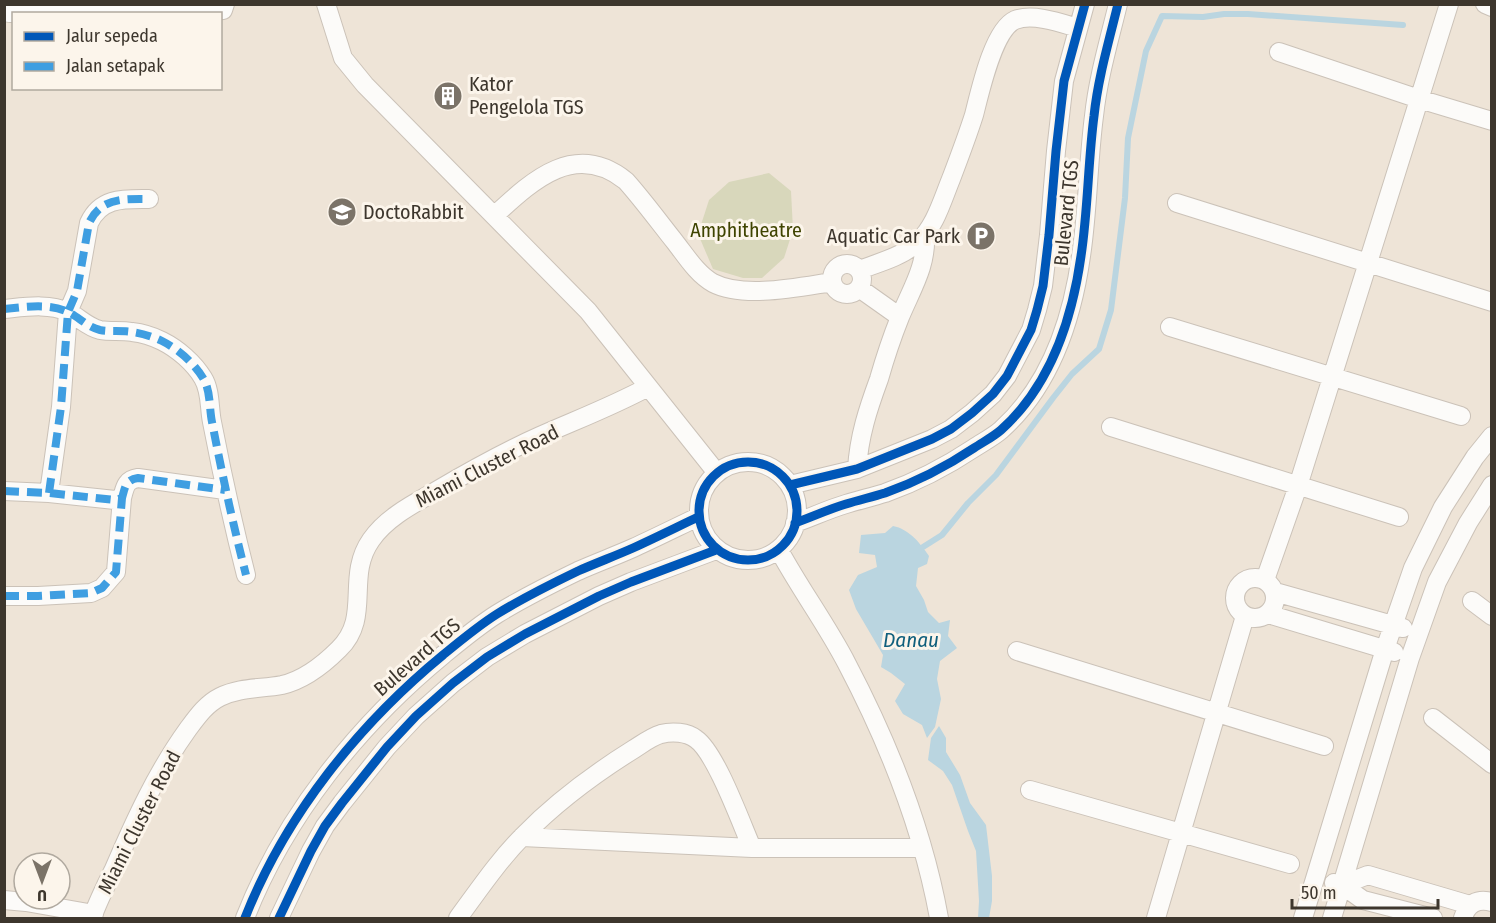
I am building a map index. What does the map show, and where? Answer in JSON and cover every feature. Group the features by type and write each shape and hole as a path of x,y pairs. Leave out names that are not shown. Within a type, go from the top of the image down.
{"street":[{"path":"118,12 213,11 223,10 225,4"},
{"path":"326,4 344,58 365,85 588,311 717,473"},
{"name":"Bulevard TGS","path":"790,485 857,469 932,439 965,418 993,394 1006,376 1034,320 1043,286 1064,81 1085,4"},
{"name":"Bulevard TGS","path":"795,523 914,482 938,469 1000,431 1038,388 1059,342 1074,293 1082,255 1094,112 1118,4"},
{"path":"1419,633 1270,586 1257,577 1242,582 1234,596 1235,604 1245,616 1261,617 1273,608 1275,600 1270,586 1298,486 1449,4"},
{"path":"1485,4 1491,7"},
{"path":"859,270 896,256 916,243 925,234 938,213 964,143 988,65 1005,28 1015,20 1028,18 1045,19 1078,28"},
{"path":"1279,52 1491,121"},
{"path":"495,215 526,187 556,169 588,164 604,167 626,181 688,260 712,282 735,289 761,291 832,282"},
{"path":"49,493 61,406 68,312 77,291 89,223 94,213 114,201 149,199"},
{"path":"1177,203 1491,302"},
{"path":"857,469 859,444 869,408 900,317 921,270 926,247 925,234"},
{"path":"847,264 859,270 862,282 859,288 847,294 841,292 832,282 835,270 847,264"},
{"path":"859,288 900,317"},
{"path":"4,309 51,307 68,312 87,325 100,330 132,332 160,340 174,348 189,362 202,377 208,389 225,490 246,575"},
{"path":"1170,327 1461,416"},
{"name":"Miami Cluster Road","path":"93,916 133,826 160,773 180,740 208,705 218,698 240,690 281,685 299,680 317,668 347,641 356,620 358,572 362,556 377,532 407,507 474,468 648,387"},
{"path":"1111,427 1399,517"},
{"path":"1303,918 1385,649 1413,568 1443,507 1491,436"},
{"path":"748,462 764,465 778,473 790,485 796,501 795,523 787,541 778,550 764,558 747,561 731,558 717,550 704,535 698,517 699,500 706,485 717,473 732,465 748,462"},
{"path":"4,596 91,593 102,588 116,572 122,498 128,482 132,479 225,490"},
{"path":"1332,918 1410,658 1437,582 1491,485"},
{"path":"4,491 49,493 109,501 122,498"},
{"name":"Bulevard TGS","path":"245,918 253,897 291,826 320,785 336,763 381,713 424,671 496,615 580,570 698,517"},
{"path":"279,918 315,843 342,803 387,747 416,716 453,683 487,657 590,600 717,550"},
{"path":"778,550 847,663 891,757 922,848 939,918"},
{"path":"1472,601 1491,616"},
{"path":"1268,614 1410,658"},
{"path":"1156,918 1245,616"},
{"path":"1017,651 1324,746"},
{"path":"1433,718 1491,764"},
{"path":"458,918 522,837 568,796 618,760 662,734 681,733 696,739 705,747 723,781 752,848"},
{"path":"1030,790 1290,864"},
{"path":"522,837 752,848 922,848"},
{"path":"1342,885 1368,875 1467,912 1477,901 1491,902"},
{"path":"1315,878 1342,885 1363,900 1433,918"},
{"path":"4,900 26,902 93,916"}],"green space":[{"name":"Amphitheatre","path":"769,173 791,191 793,230 784,258 762,278 743,278 713,269 698,234 709,200 729,182"}],"water":[{"name":"Danau","path":"893,526 909,533 929,556 927,564 918,568 916,586 928,612 939,623 950,620 948,636 957,648 940,661 937,679 941,699 935,727 927,738 922,725 903,714 895,701 905,684 881,667 883,655 856,609 849,590 858,575 877,567 875,555 859,553 861,535 885,533"},
{"path":"939,726 946,738 946,752 960,775 970,803 986,825 992,876 989,918 978,918 976,851 952,785 943,771 928,760 931,738"}],"waterway":[{"path":"923,547 942,535 968,503 996,475 1072,374 1099,349 1111,310 1125,198 1128,138 1146,51 1162,16 1203,17 1248,14 1403,25"}],"marked path":[{"path":"49,493 61,407 68,312 77,291 89,223 100,208 114,201 149,199"},
{"path":"4,309 53,307 68,312 100,330 128,331 147,335 174,348 195,367 207,388 220,461 246,575"},
{"path":"4,491 115,500 122,498 128,483 138,478 225,490"},
{"path":"4,596 91,593 102,588 116,572 122,498"}],"cycle path":[{"path":"790,485 857,469 932,439 951,429 972,413 993,394 1007,376 1031,330 1043,286 1064,81 1085,4"},
{"path":"795,523 840,506 897,489 964,455 998,433 1018,413 1033,393 1056,350 1072,304 1083,239 1096,102 1118,4"},
{"path":"748,462 767,466 783,476 793,492 797,511 793,530 783,546 767,556 748,560 729,556 713,546 703,530 699,511 703,492 713,476 729,466 748,462"},
{"path":"245,918 281,844 327,774 382,711 412,682 469,634 507,608 578,571 698,517"},
{"path":"279,918 311,851 325,826 342,803 387,747 416,716 453,683 487,657 525,634 599,596 716,550"}],"place":[{"name":"Kator Pengelola TGS","path":"448,96"},
{"name":"DoctoRabbit","path":"342,212"},
{"name":"Aquatic Car Park","path":"981,236"}]}
